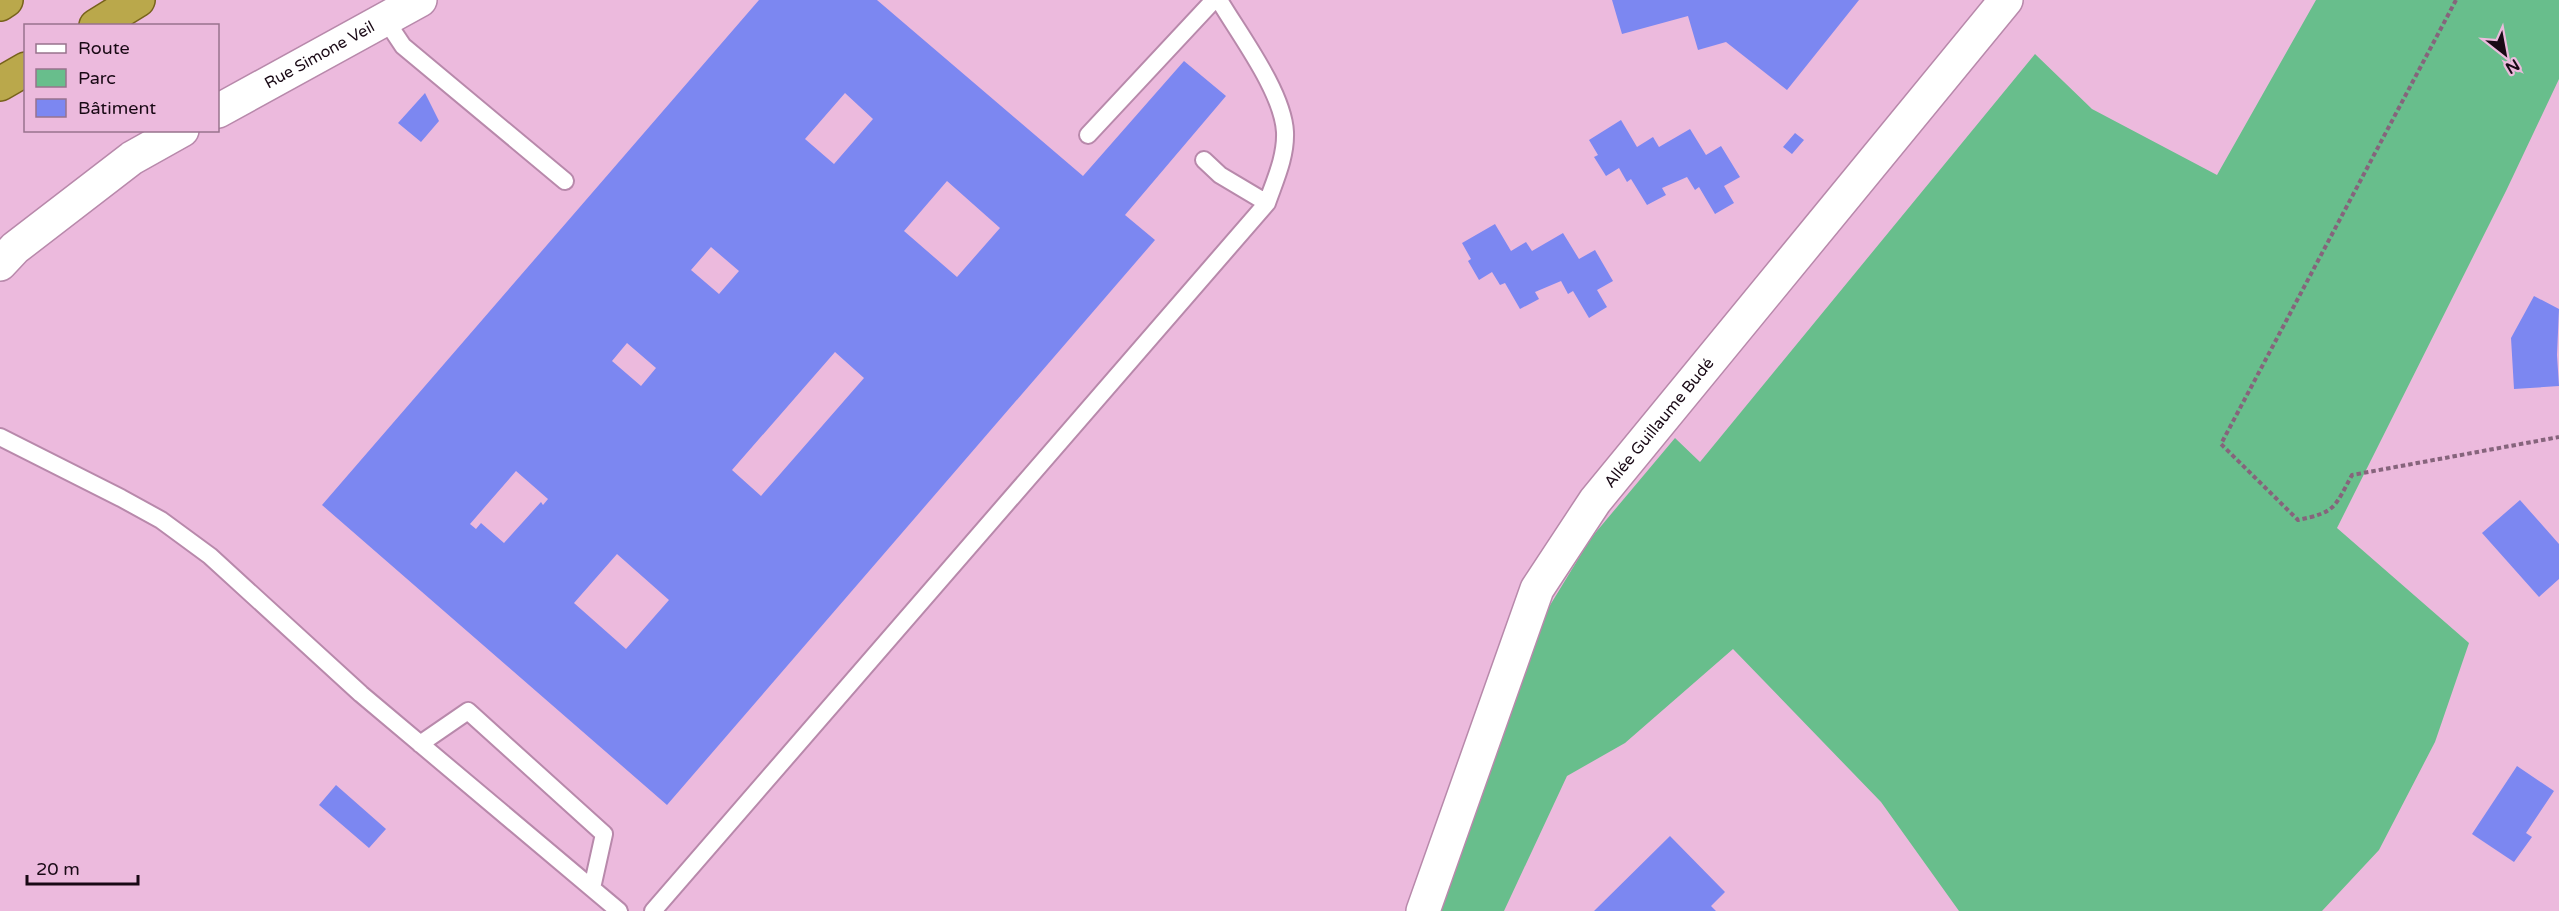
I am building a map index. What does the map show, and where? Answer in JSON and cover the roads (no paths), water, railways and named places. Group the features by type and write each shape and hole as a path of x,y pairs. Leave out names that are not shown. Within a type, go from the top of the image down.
{"highway":[{"path":"0,4 6,0"},
{"path":"99,24 138,0"},
{"path":"0,84 24,70"}],"street":[{"name":"Rue Simone Veil","path":"219,110 420,0"},
{"name":"Allée Guillaume Budé","path":"1423,911 1537,589 1595,501 2007,0"},
{"path":"0,264 15,248 132,158 178,132"}],"lane":[{"path":"653,911 1267,203 1280,168 1285,131 1278,99 1216,0 1088,135"},
{"path":"385,19 403,46 565,181"},
{"path":"1204,160 1220,175 1267,203"},
{"path":"0,437 141,509 210,556 361,694 619,911"},
{"path":"420,744 468,711 604,834 592,888"}]}
